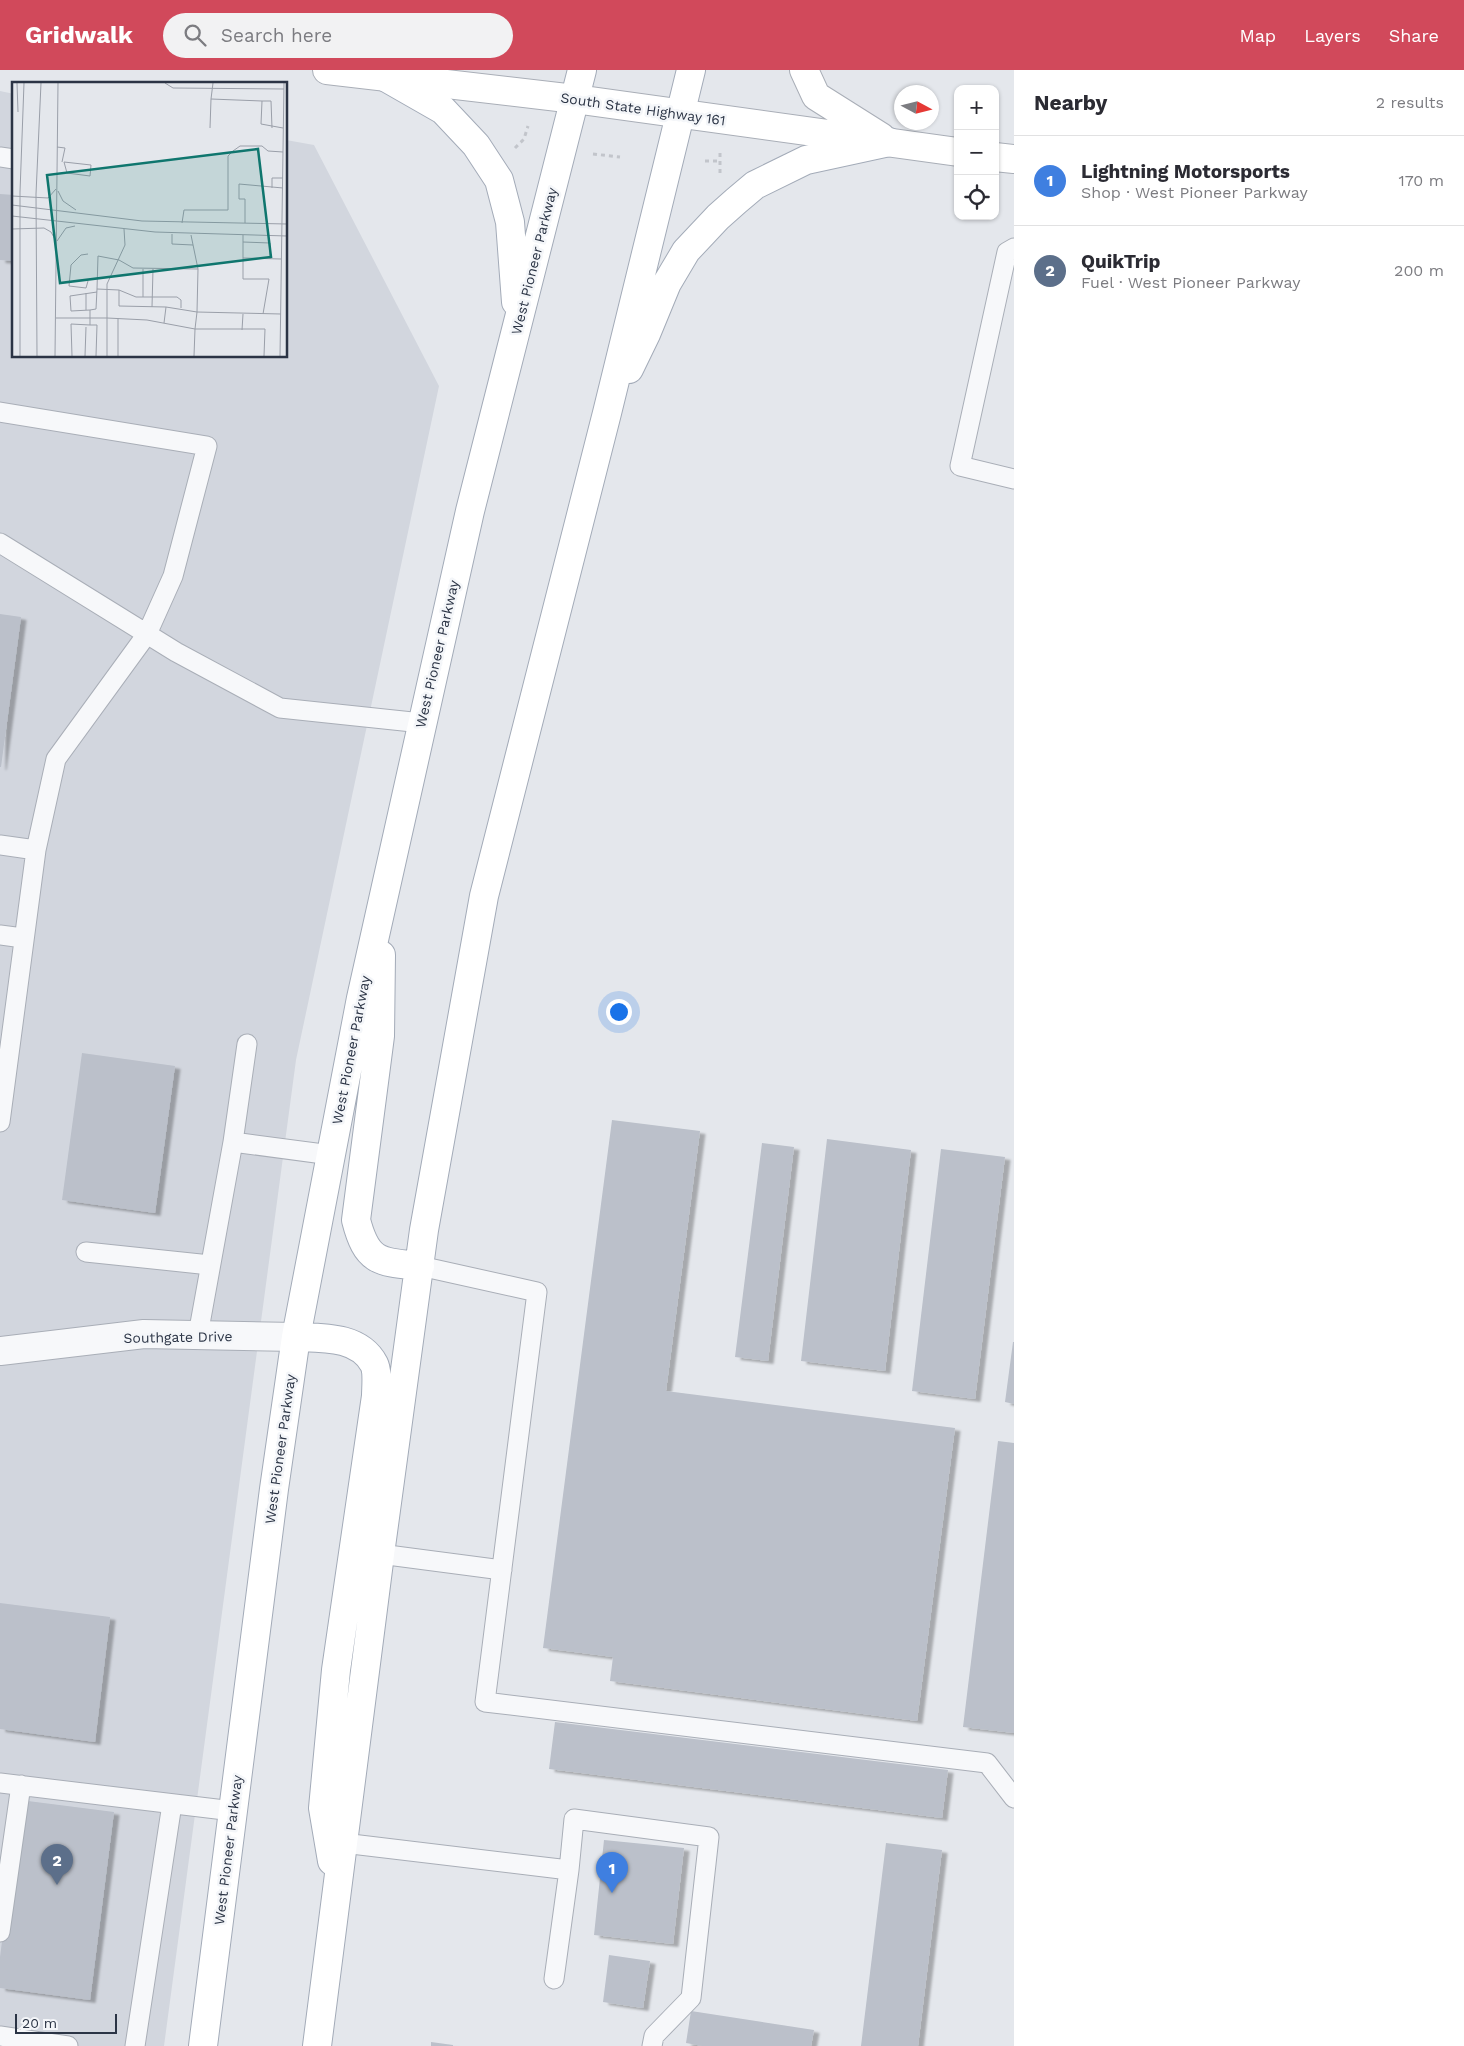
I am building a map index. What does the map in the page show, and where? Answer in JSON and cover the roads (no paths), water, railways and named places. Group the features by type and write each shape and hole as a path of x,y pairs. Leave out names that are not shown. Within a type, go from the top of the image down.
{"main road":[{"name":"South State Highway 161","path":"327,70 397,74 954,151"},
{"name":"West Pioneer Parkway","path":"204,2046 274,1489 296,1337 361,998 422,723 470,511 582,70"},
{"path":"317,2046 380,1554 424,1230 484,896 607,413 691,70"},
{"path":"804,70 816,96 889,142"},
{"path":"397,74 443,110 476,145 499,180 510,222 518,322"},
{"path":"607,413 646,334 667,283 686,251 718,217 755,185 806,160 889,142"},
{"path":"999,158 1014,160"},
{"path":"380,914 382,974 380,1036 356,1220 361,1239 372,1255 386,1262 420,1266"},
{"path":"296,1337 341,1339 361,1350 374,1365 376,1396 336,1670 323,1808 337,1890"}],"street":[{"name":"Southgate Drive","path":"0,1351 144,1334 296,1337"}],"lane":[{"path":"1014,248 1007,252 960,466 1014,479"},
{"path":"0,412 207,446 173,576 147,634 56,759 36,850 0,1122"},
{"path":"0,543 176,652 280,708 422,723"},
{"path":"0,845 36,850"},
{"path":"0,935 23,938"},
{"path":"198,1335 234,1142 247,1044"},
{"path":"234,1142 331,1155"},
{"path":"86,1252 210,1265"},
{"path":"420,1266 536,1292 485,1702 987,1764 1014,1798"},
{"path":"380,1554 502,1570"},
{"path":"0,1783 233,1811"},
{"path":"0,1932 21,1785"},
{"path":"135,2046 172,1804"},
{"path":"554,1979 574,1819 709,1837 691,1998 654,2036 652,2046"},
{"path":"343,1843 569,1870"},
{"path":"0,2036 68,2046"}],"place":[{"name":"QuikTrip","path":"57,1885"},
{"name":"Lightning Motorsports","path":"612,1893"}]}
